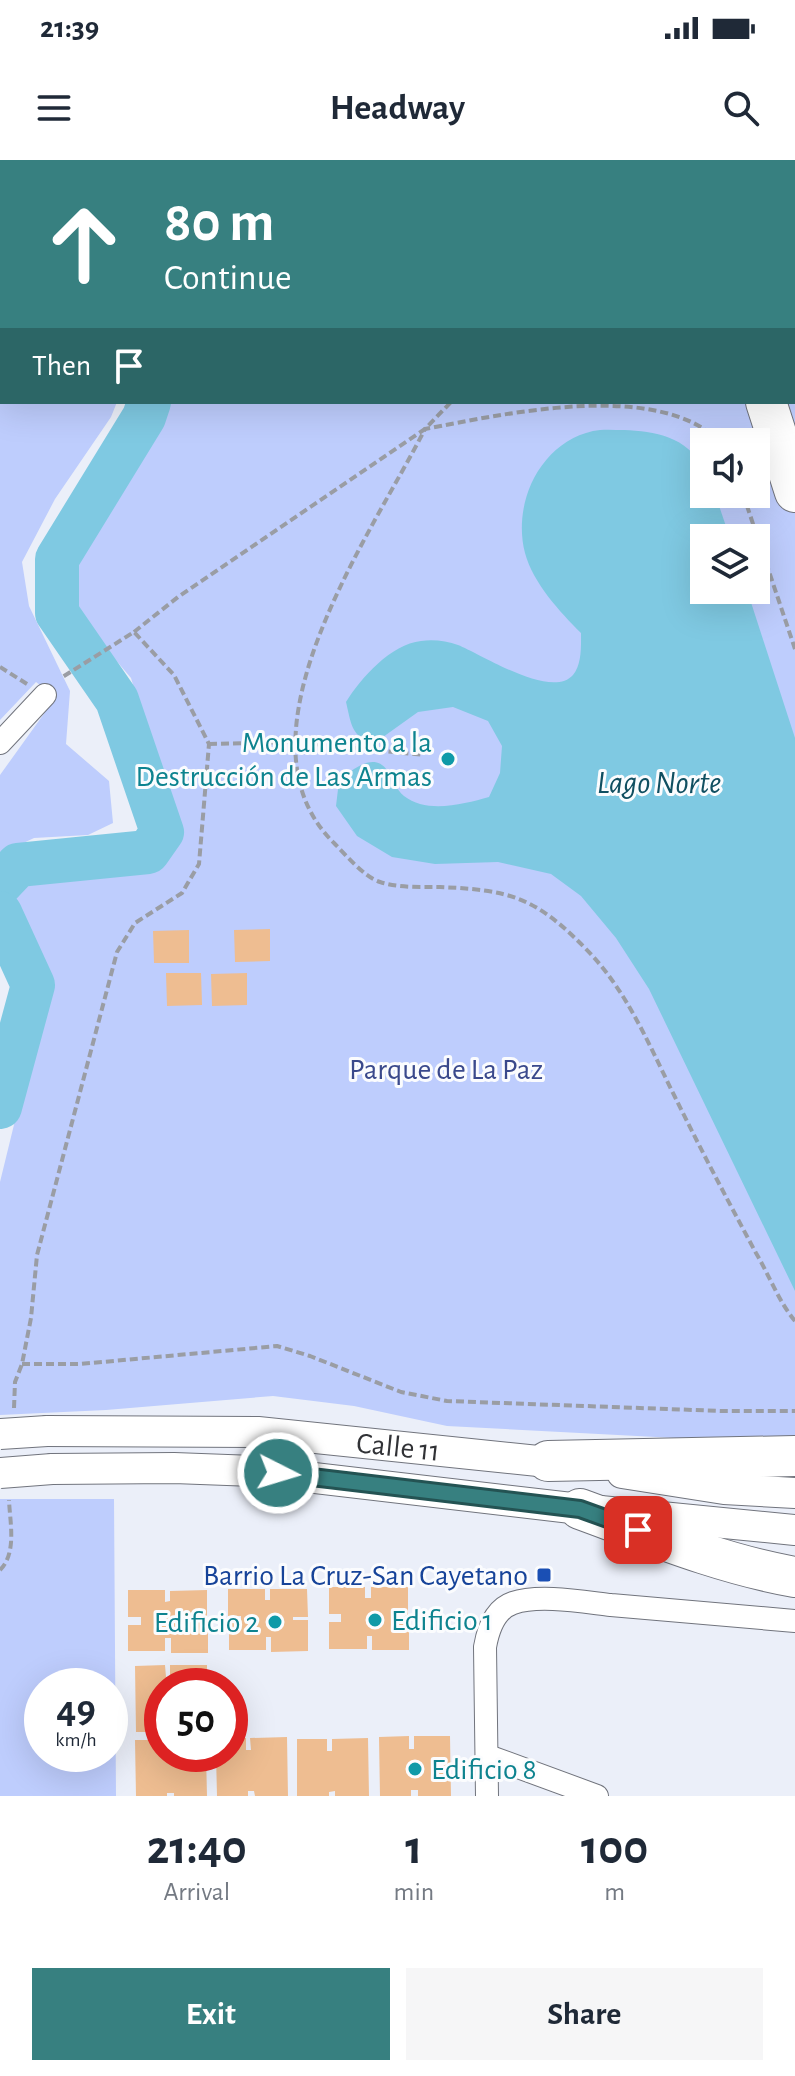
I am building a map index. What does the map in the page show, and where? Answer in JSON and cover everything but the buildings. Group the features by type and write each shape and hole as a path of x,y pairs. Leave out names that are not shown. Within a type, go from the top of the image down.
{"highway":[{"path":"767,404 795,492"},
{"path":"548,1461 795,1456"},
{"path":"580,1509 696,1551 761,1571 795,1577"}],"main road":[{"name":"Calle 11","path":"7,1422 47,1431 258,1432 548,1461 724,1489 795,1493"},
{"name":"Calle 11","path":"4,1487 52,1469 254,1471 580,1509 795,1530"}],"street":[{"path":"0,743 50,689"},
{"path":"487,1796 485,1647 488,1632 502,1610 511,1603 527,1600 580,1602 795,1621"},
{"path":"488,1756 597,1796"}],"path":[{"path":"0,667 50,689 98,653 134,632 178,597 425,429 449,404"},
{"path":"425,429 525,411 571,407 626,407 662,412 706,428"},
{"path":"425,429 333,601 317,638 309,663 294,742 301,788 321,831 377,882 514,895 539,907 586,948 627,1000 713,1173 795,1321"},
{"path":"748,508 795,649"},
{"path":"7,1422 31,1318 37,1255 117,952 135,923 182,893 199,864 209,744 174,675 134,632"},
{"path":"209,744 294,742 424,755"},
{"path":"22,1364 80,1364 277,1346 401,1392 447,1401 795,1411"},
{"path":"0,1570 8,1562 10,1549 4,1487"}],"green space":[{"path":"0,404 116,404 111,417 55,499 22,562 29,606 70,691 66,744 109,781 113,823 88,835 34,838 0,854 0,775 56,697 36,682 0,720"},
{"name":"Parque de La Paz","path":"169,404 795,404 795,1441 447,1426 354,1406 273,1396 0,1415 0,1182 45,998 41,963 12,900 29,880 151,863 181,842 131,678 75,612 71,570 83,557"},
{"path":"0,1499 114,1499 115,1668 24,1668 24,1772 116,1772 116,1796 0,1796"}],"water":[{"name":"Lago Norte","path":"604,430 658,434 690,450 690,508 720,508 725,524 690,524 690,604 752,604 795,738 795,1291 649,989 616,938 581,896 551,874 498,862 435,864 392,857 357,836 336,806 339,781 369,762 381,765 401,793 423,805 446,806 489,797 500,773 502,746 488,721 453,707 418,712 376,742 368,741 354,729 346,702 368,673 388,655 410,643 426,640 458,645 533,679 563,681 573,675 579,660 581,633 556,606 534,575 525,553 523,515 534,478 558,448 574,438"}],"waterway":[{"path":"0,884 18,865 148,852 162,832 117,700 57,613 57,559 144,417 148,404"},
{"path":"0,913 33,985 0,1107"}],"place":[{"name":"Monumento a la Destrucción de Las Armas","path":"448,759"},
{"name":"Barrio La Cruz-San Cayetano","path":"544,1575"},
{"name":"Edificio 1","path":"375,1620"},
{"name":"Edificio 2","path":"275,1622"},
{"name":"Edificio 8","path":"415,1769"}],"route":[{"path":"278,1473 580,1509 638,1530"}]}
